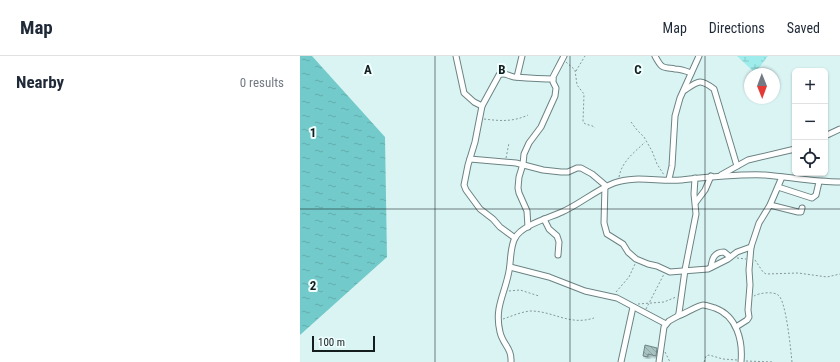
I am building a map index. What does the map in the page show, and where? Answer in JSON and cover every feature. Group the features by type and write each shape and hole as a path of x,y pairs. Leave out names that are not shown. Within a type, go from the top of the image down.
{"street":[{"path":"456,56 464,93 474,102 482,106"},
{"path":"517,77 522,56"},
{"path":"655,56 660,65 666,69 676,69 692,73"},
{"path":"669,178 672,166 675,116 684,91 700,56"},
{"path":"528,227 527,211 518,188 519,177 525,150 541,127 555,96 556,88 553,79 563,57"},
{"path":"515,238 500,227 494,219 480,209 466,190 464,182 475,142 479,118 482,106 499,74 504,73 513,77 538,80 553,79"},
{"path":"684,91 697,82 702,81 714,89 737,166"},
{"path":"828,135 840,129"},
{"path":"720,176 748,160 792,149"},
{"path":"470,159 523,164 543,170 561,172 571,171 577,168 583,169 602,182 605,188 605,231 623,244 628,252 636,259 659,267 668,272 711,267 740,251 751,247"},
{"path":"511,362 510,351 502,341 498,322 498,308 510,267 515,238 522,230 575,206 605,188 619,182 630,180 669,178 680,180 711,176 753,175 819,182 840,182"},
{"path":"696,202 705,190 711,176"},
{"path":"736,327 749,318 751,247 759,223 770,205 782,177"},
{"path":"678,316 696,214 694,194 695,178"},
{"path":"778,187 812,198 816,195 819,182"},
{"path":"770,205 798,212 801,212 802,208"},
{"path":"544,219 549,228 559,239 558,255"},
{"path":"711,267 715,255 718,252 724,252 731,257"},
{"path":"510,267 549,277 585,291 613,296 666,324"},
{"path":"621,362 631,305"},
{"path":"660,362 663,332 666,324 678,316 705,305 723,312 736,327 742,345 742,361"}],"path":[{"path":"575,72 585,56"},
{"path":"563,57 575,72 577,85 584,94 583,122 595,128"},
{"path":"479,118 507,121 522,118 528,115"},
{"path":"632,122 644,137 661,172 669,178"},
{"path":"619,182 620,172 627,160 646,141"},
{"path":"506,162 508,143"},
{"path":"731,257 750,257 759,265 762,272 766,274 798,273 827,277 840,274"},
{"path":"613,296 629,278 636,259"},
{"path":"644,312 661,279 668,272"},
{"path":"503,292 520,290 539,296"},
{"path":"749,297 767,293 779,296 784,308 792,362"},
{"path":"631,305 664,302 671,298 681,296"},
{"path":"498,322 521,312 529,311 540,312 572,321 594,318"},
{"path":"662,346 670,362"},
{"path":"704,362 706,356 709,355 724,359 742,361 773,362"}],"green space":[{"path":"737,56 768,56 759,68 750,68"}],"water":[{"path":"300,56 312,56 385,137 387,257 300,335"}],"building":[{"path":"645,345 657,348 656,356 648,354 648,357 643,356"}]}
